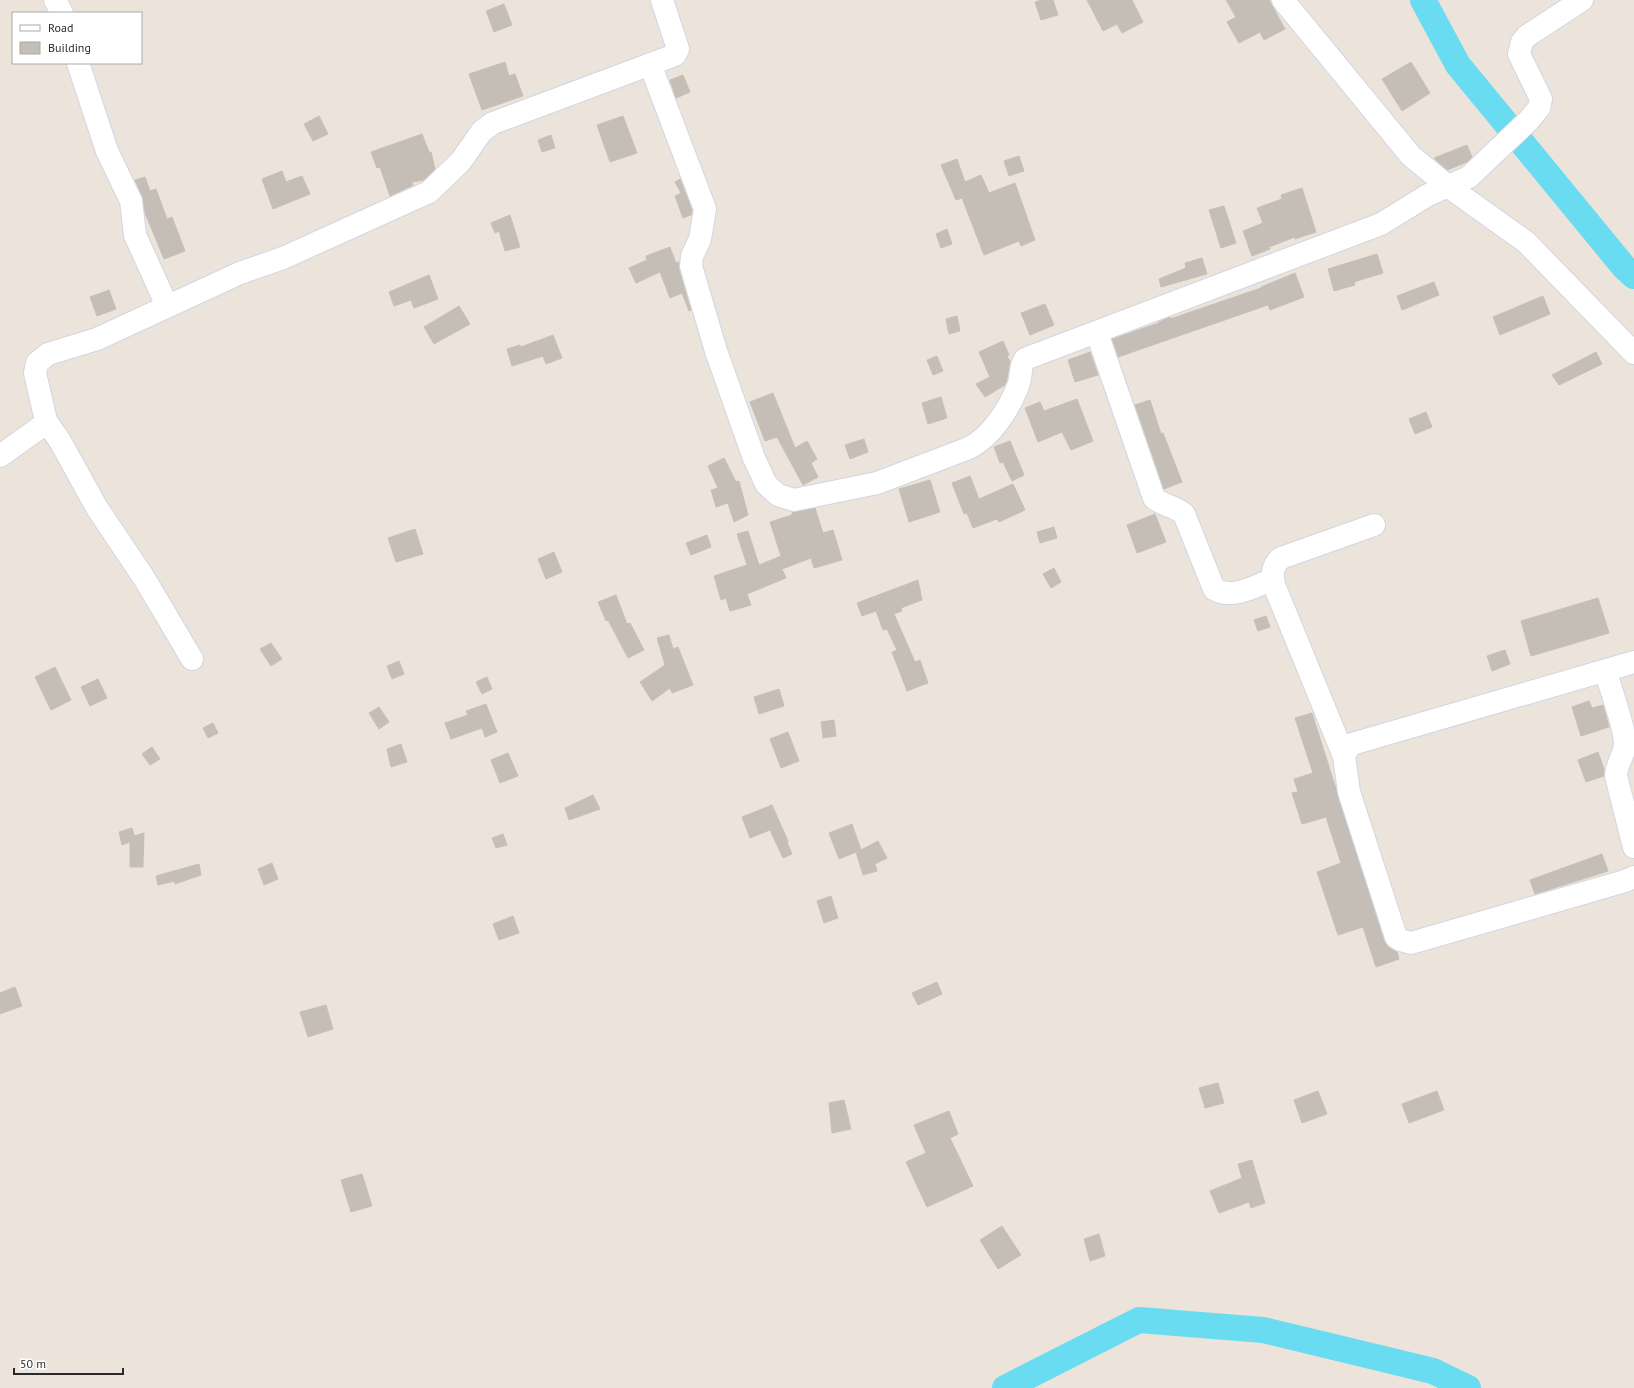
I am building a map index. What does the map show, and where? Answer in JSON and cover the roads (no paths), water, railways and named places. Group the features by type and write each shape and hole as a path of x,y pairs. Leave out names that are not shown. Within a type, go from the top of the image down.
{"street":[{"path":"55,0 61,12"},
{"path":"192,659 144,578 97,508 60,441 46,421 34,370 41,358 97,339 240,273 283,258 429,192 461,161 486,127 674,55 678,50 662,0"},
{"path":"1284,0 1411,156 1449,187 1526,242 1634,353"},
{"path":"650,64 705,210 700,239 692,256 690,266 716,351 754,458 766,484 778,495 794,500 877,484 979,443 992,430 1010,404 1019,384 1023,362 1029,357 1097,333 1381,224 1428,195 1469,178 1508,142 1539,108 1541,99 1520,54 1522,42 1527,36 1582,0"},
{"path":"78,64 107,151 131,201 135,235 167,306"},
{"path":"1097,333 1154,498 1166,506 1179,510 1184,514 1214,589 1220,593 1234,593 1273,579"},
{"path":"0,456 46,421"},
{"path":"1374,525 1281,558 1274,565 1273,579 1274,585 1344,756 1349,792 1396,937 1400,940 1411,943 1634,877"},
{"path":"1344,756 1352,744 1634,662"},
{"path":"1605,671 1618,714 1624,743 1616,769 1616,776 1634,847"}],"waterway":[{"path":"1423,0 1458,65 1624,267 1634,276"},
{"path":"1005,1388 1139,1320 1263,1330 1433,1371 1468,1388"}]}
